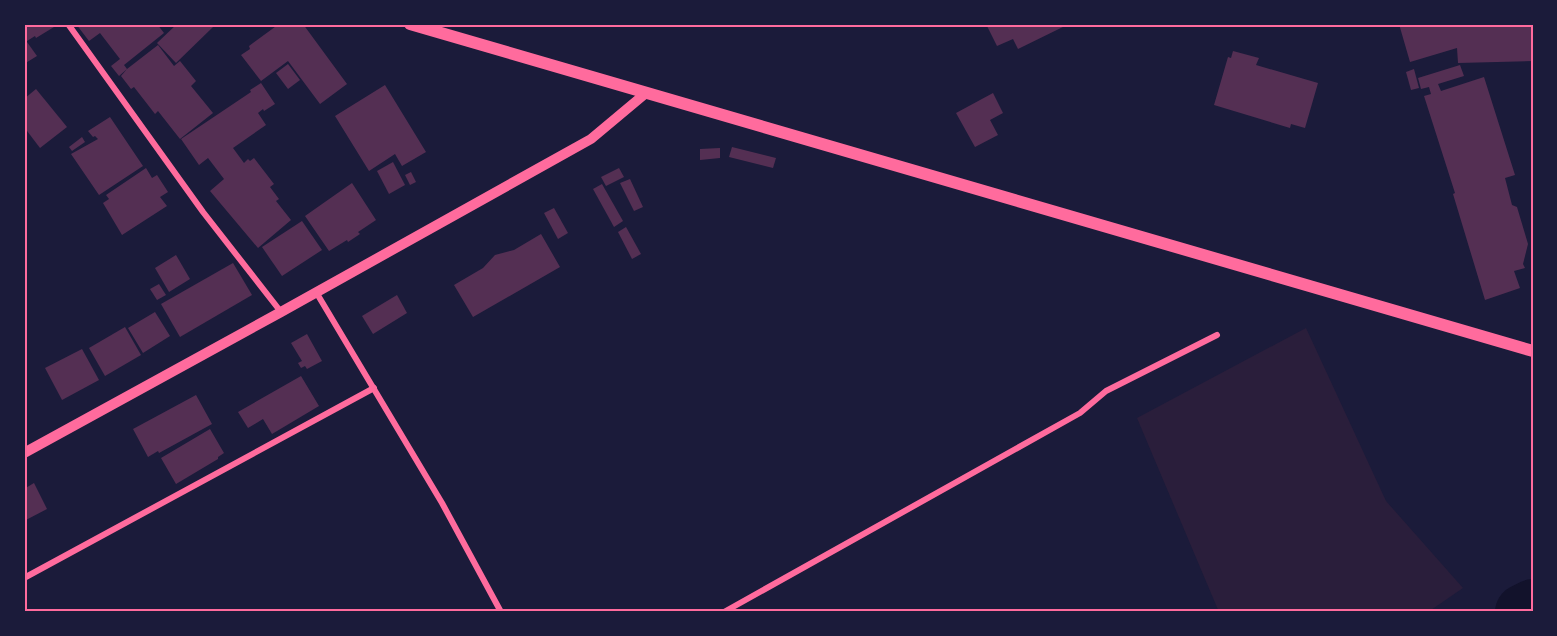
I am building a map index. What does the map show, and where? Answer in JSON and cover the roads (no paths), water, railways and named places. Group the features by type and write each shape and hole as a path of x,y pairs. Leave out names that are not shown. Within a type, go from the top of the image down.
{"main road":[{"path":"410,24 1533,351"}],"street":[{"path":"68,24 203,212 281,312"},
{"path":"24,453 591,139 646,93"},
{"path":"316,292 442,503 501,612"},
{"path":"724,612 1080,413 1106,391 1217,335"},
{"path":"24,578 374,388"}],"waterway":[{"path":"1523,612 1533,607"}]}
